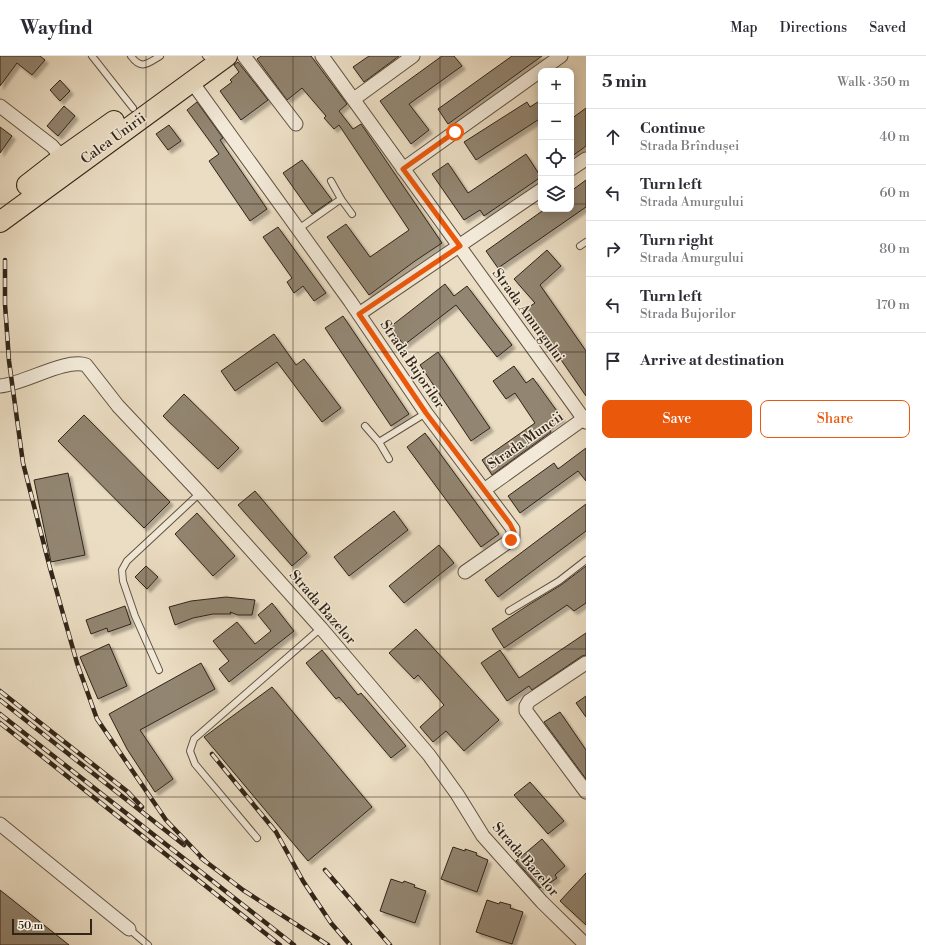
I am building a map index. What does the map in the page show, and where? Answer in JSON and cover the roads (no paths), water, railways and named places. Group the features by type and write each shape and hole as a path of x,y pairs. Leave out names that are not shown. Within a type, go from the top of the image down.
{"main road":[{"name":"Calea Unirii","path":"0,222 133,108 207,56"},
{"name":"Calea Unirii","path":"0,206 192,82 227,56"}],"street":[{"path":"244,56 296,124"},
{"name":"Strada Amurgului","path":"322,56 585,419"},
{"path":"354,100 413,56"},
{"path":"403,169 561,56"},
{"name":"Strada Bujorilor","path":"192,82 359,314 426,413 513,529 513,537 511,540 465,572"},
{"path":"0,106 52,146 67,163"},
{"path":"574,167 586,159"},
{"path":"359,314 538,192"},
{"name":"Strada Bazelor","path":"0,386 69,364 79,363 86,365 118,406 322,628 429,755 457,794 483,836 542,902 586,945"},
{"name":"Strada Muncii","path":"484,490 585,419"},
{"path":"586,663 529,701 526,706 526,711 586,792"},
{"path":"0,824 129,929"}],"lane":[{"path":"92,56 133,108"},
{"path":"131,56 136,63 141,65 147,64 160,56"},
{"path":"331,181 341,199 352,214"},
{"path":"298,230 341,199"},
{"path":"580,246 586,242"},
{"path":"379,442 426,413"},
{"path":"365,426 379,442 389,459"},
{"path":"159,670 135,616 123,582 122,570 126,561 200,494"},
{"path":"509,611 559,581 586,560"},
{"path":"257,838 194,764 190,750 194,739 322,628"},
{"path":"129,929 148,945"}],"railway":[{"path":"5,260 5,304 9,361 23,463 50,568 77,663 97,719 166,820 205,861"},
{"path":"0,691 128,792 142,807"},
{"path":"0,700 184,845"},
{"path":"0,714 294,945"},
{"path":"0,723 280,945"},
{"path":"212,754 276,832 303,881 331,923 350,945"},
{"path":"201,858 243,890 328,945"},
{"path":"325,870 390,945"}]}
